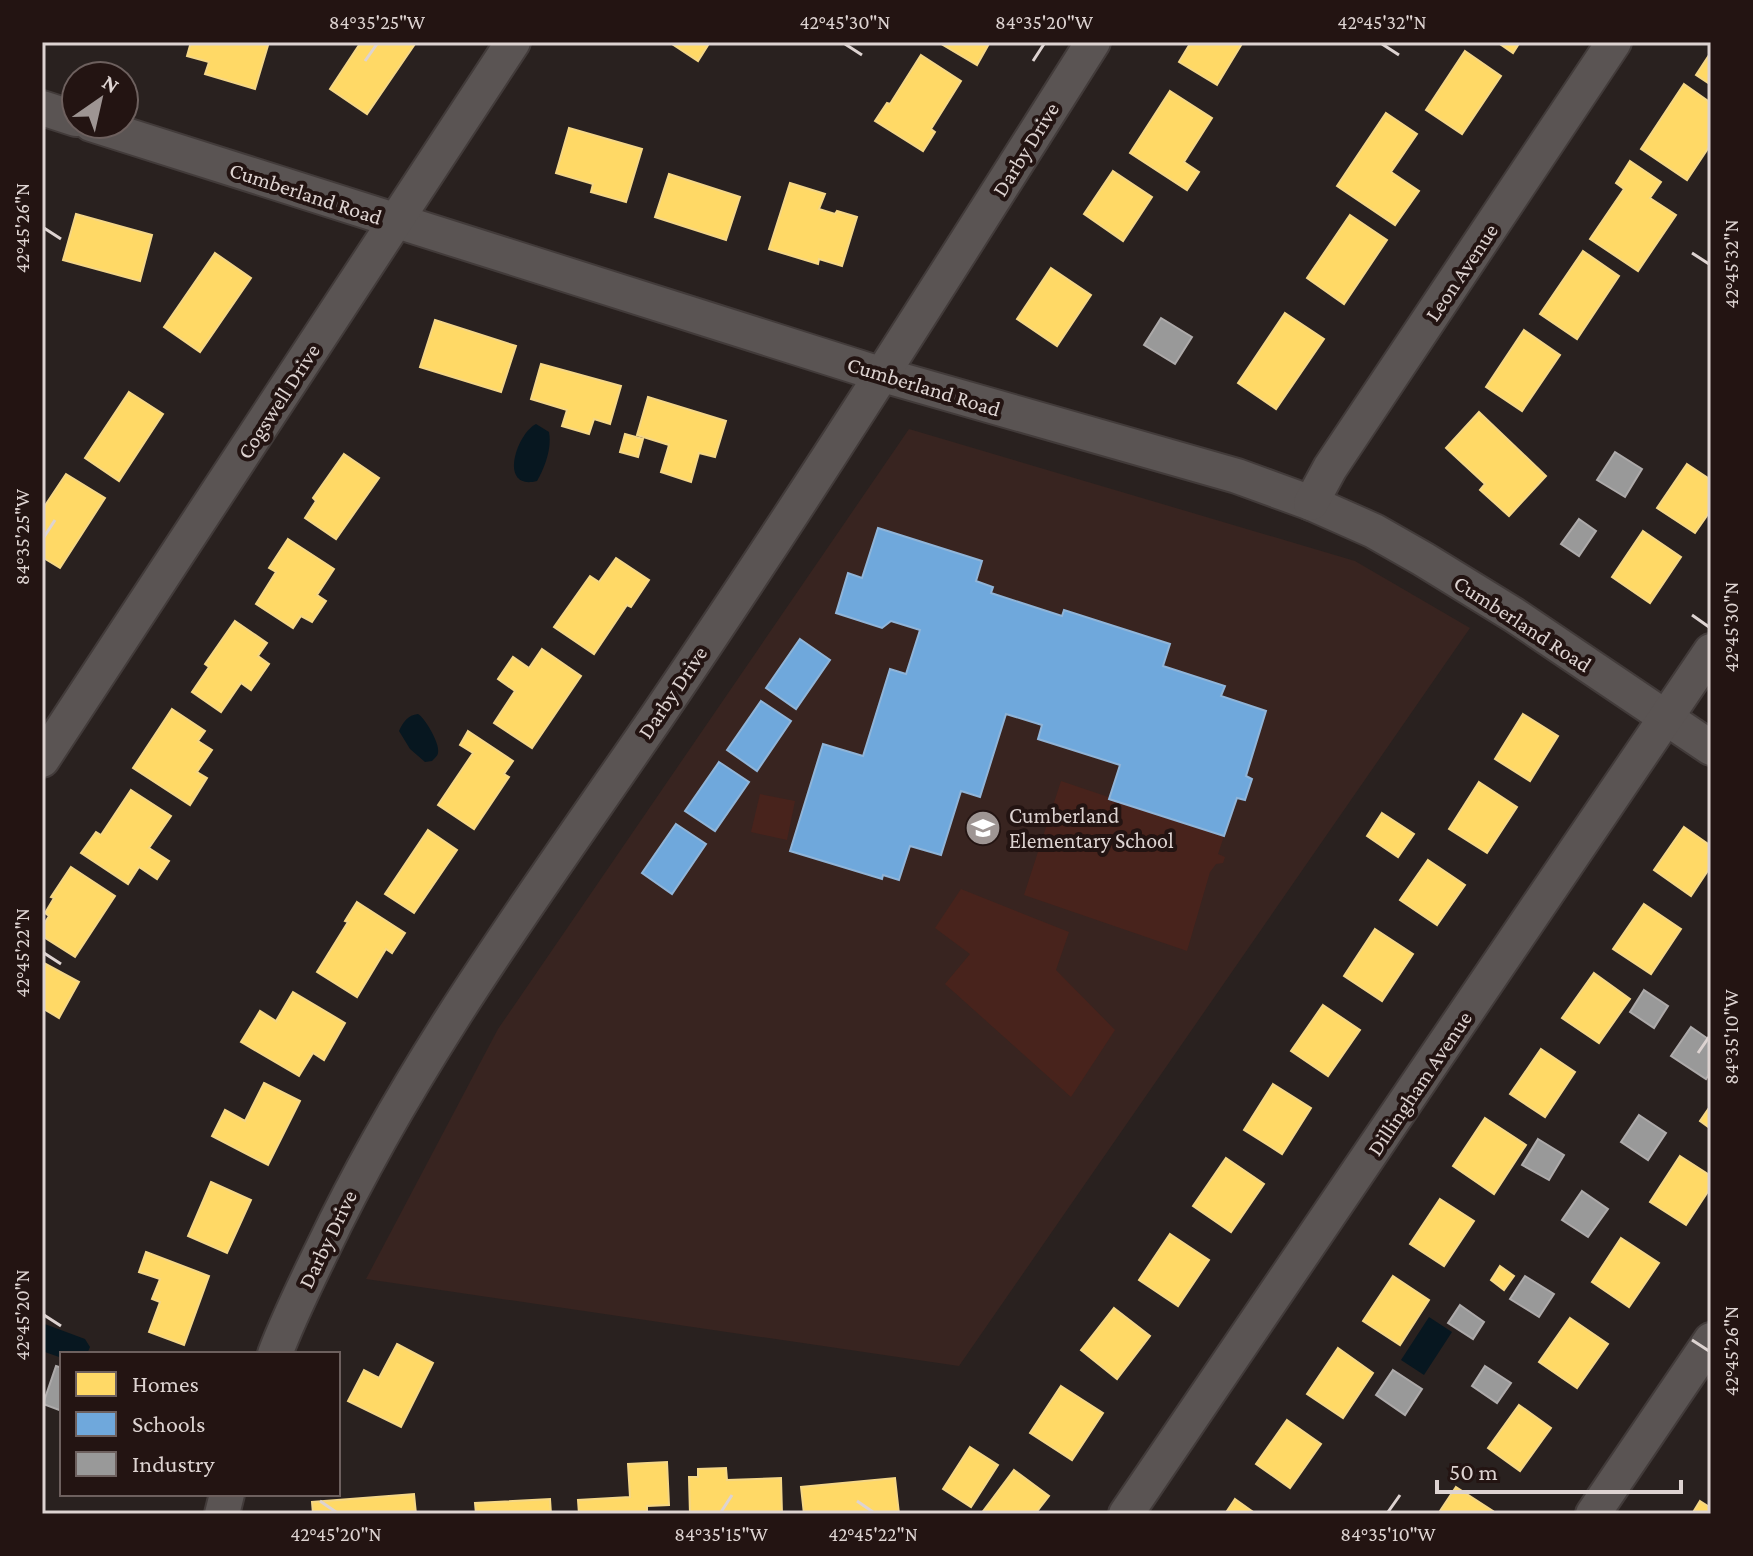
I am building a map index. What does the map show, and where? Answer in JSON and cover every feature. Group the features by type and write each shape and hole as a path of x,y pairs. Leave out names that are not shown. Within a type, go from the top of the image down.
{"street":[{"name":"Cogswell Drive","path":"42,760 513,42"},
{"name":"Darby Drive","path":"276,1352 339,1214 392,1113 452,1014 660,711 883,375 1093,42"},
{"name":"Leon Avenue","path":"1311,503 1330,468 1614,42"},
{"name":"Cumberland Road","path":"140,140 883,375 1237,476 1311,503 1374,531 1423,559 1514,615 1711,748"},
{"name":"Dillingham Avenue","path":"1126,1514 1711,651"},
{"path":"1593,1514 1711,1340"}],"shaded area":[{"name":"Cumberland Elementary School","path":"909,429 1355,561 1470,628 959,1366 366,1279 498,1029"},
{"path":"1061,781 1224,836 1218,854 1225,857 1223,863 1216,864 1210,872 1187,951 1024,895"},
{"path":"760,794 795,801 787,840 751,832"},
{"path":"961,889 1069,932 1056,970 1115,1030 1071,1097 945,984 970,954 935,928"}],"water":[{"path":"536,424 549,432 549,451 537,481 525,482 518,478 514,470 514,460 522,439"},
{"path":"418,714 434,735 437,745 438,754 432,761 425,762 410,749 399,731 406,720"},
{"path":"1429,1317 1452,1332 1424,1375 1401,1360"},
{"path":"42,1323 85,1339 90,1347 88,1352 60,1352 60,1357 42,1351"}],"building: Homes":[{"path":"191,42 269,42 255,89 205,74 209,62 187,56"},
{"path":"361,42 415,44 367,114 330,89"},
{"path":"669,42 710,42 698,61"},
{"path":"938,42 990,42 977,65"},
{"path":"1191,42 1243,42 1217,85 1179,62"},
{"path":"1497,42 1520,42 1513,53"},
{"path":"1465,51 1501,76 1462,134 1426,110"},
{"path":"1711,52 1711,85 1696,75"},
{"path":"921,55 961,81 931,129 935,132 923,151 875,121 887,103 890,104"},
{"path":"1684,84 1711,103 1711,144 1687,180 1641,149"},
{"path":"1170,91 1212,118 1184,162 1199,172 1187,190 1130,153"},
{"path":"1386,113 1417,134 1391,172 1419,191 1395,225 1337,186"},
{"path":"569,128 642,149 626,202 591,192 593,184 556,173"},
{"path":"1630,161 1661,182 1650,198 1676,215 1638,271 1590,239 1624,189 1616,183"},
{"path":"1113,171 1152,197 1123,241 1084,214"},
{"path":"669,174 740,197 726,240 655,217"},
{"path":"790,183 825,194 819,209 857,217 842,266 819,259 818,264 769,249"},
{"path":"76,214 152,235 140,281 63,260"},
{"path":"1350,215 1387,240 1344,304 1307,278"},
{"path":"1583,251 1619,276 1577,339 1540,314"},
{"path":"215,253 251,278 200,352 164,327"},
{"path":"1051,268 1091,295 1057,346 1017,319"},
{"path":"1285,313 1324,339 1276,409 1238,383"},
{"path":"435,320 516,346 501,392 420,367"},
{"path":"1524,330 1560,355 1522,411 1486,387"},
{"path":"541,364 621,386 610,424 594,419 589,434 562,426 567,410 531,399"},
{"path":"129,392 163,414 119,481 85,458"},
{"path":"648,397 726,421 715,457 699,453 691,482 661,472 669,445 637,435"},
{"path":"1479,412 1546,476 1509,516 1480,490 1485,484 1446,448"},
{"path":"625,434 643,439 638,457 620,452"},
{"path":"344,454 379,478 336,539 305,518 316,501 313,498"},
{"path":"1687,464 1711,480 1711,510 1695,533 1657,508"},
{"path":"66,474 105,498 60,568 42,557 42,510"},
{"path":"1643,531 1681,557 1650,603 1612,577"},
{"path":"288,539 334,569 317,595 326,601 312,622 301,616 293,628 256,604 276,572 269,568"},
{"path":"616,558 649,580 631,607 627,605 594,654 554,627 590,576 599,582"},
{"path":"235,621 267,643 258,656 269,664 251,690 241,683 221,712 192,692 209,667 205,664"},
{"path":"542,649 581,676 532,748 494,723 515,691 498,679 513,657 529,668"},
{"path":"172,709 205,731 198,741 212,750 197,772 207,778 190,805 133,768"},
{"path":"1523,714 1558,736 1530,781 1495,759"},
{"path":"468,731 513,761 504,774 509,777 474,829 438,805 473,753 460,745"},
{"path":"1479,782 1517,807 1487,853 1449,829"},
{"path":"131,790 171,816 149,848 169,861 157,879 139,867 128,884 81,853 96,832 101,835"},
{"path":"1382,813 1414,834 1398,857 1367,836"},
{"path":"1684,827 1711,846 1711,866 1691,896 1654,870"},
{"path":"428,830 457,850 414,913 385,894"},
{"path":"1428,860 1465,885 1437,925 1400,900"},
{"path":"71,867 115,896 75,957 42,936 42,927 49,916 45,913 54,898 51,897"},
{"path":"357,902 405,933 392,953 386,949 357,997 317,972"},
{"path":"1644,904 1681,929 1651,974 1613,949"},
{"path":"1375,929 1413,954 1382,1001 1344,976"},
{"path":"42,962 79,982 59,1018 42,1008"},
{"path":"1594,973 1630,999 1599,1043 1562,1018"},
{"path":"293,992 345,1023 324,1060 313,1053 299,1076 241,1042 260,1011 276,1021"},
{"path":"1323,1005 1360,1030 1328,1076 1291,1051"},
{"path":"1541,1049 1575,1072 1545,1117 1510,1094"},
{"path":"264,1083 300,1101 268,1165 212,1136 225,1110 245,1121"},
{"path":"1273,1084 1311,1108 1282,1154 1244,1130"},
{"path":"1711,1105 1711,1129 1700,1121"},
{"path":"1485,1118 1526,1145 1494,1194 1453,1166"},
{"path":"1680,1156 1711,1176 1711,1187 1686,1225 1650,1202"},
{"path":"1226,1158 1264,1184 1231,1232 1193,1206"},
{"path":"211,1182 251,1200 227,1253 188,1236"},
{"path":"1440,1199 1474,1221 1444,1266 1410,1244"},
{"path":"1170,1234 1209,1260 1178,1306 1139,1280"},
{"path":"1621,1238 1659,1263 1629,1307 1592,1282"},
{"path":"146,1252 209,1276 184,1345 149,1332 160,1302 152,1299 160,1279 139,1272"},
{"path":"1500,1266 1514,1276 1504,1290 1491,1280"},
{"path":"1393,1276 1429,1300 1400,1345 1363,1321"},
{"path":"1114,1308 1150,1336 1117,1379 1081,1350"},
{"path":"1570,1318 1608,1344 1577,1388 1539,1362"},
{"path":"397,1344 433,1363 401,1427 348,1401 364,1370 379,1378"},
{"path":"1338,1348 1373,1373 1343,1418 1307,1394"},
{"path":"1061,1386 1103,1413 1072,1460 1030,1433"},
{"path":"1519,1405 1551,1428 1520,1471 1488,1448"},
{"path":"1287,1420 1321,1444 1290,1488 1256,1464"},
{"path":"970,1447 998,1465 971,1507 943,1489"},
{"path":"667,1462 669,1505 647,1506 647,1514 579,1514 578,1500 630,1497 628,1464"},
{"path":"726,1468 727,1480 781,1478 782,1514 690,1514 689,1477 698,1477 698,1469"},
{"path":"1014,1470 1049,1496 1035,1514 981,1514"},
{"path":"895,1478 899,1514 804,1514 801,1487"},
{"path":"1456,1487 1493,1511 1491,1514 1438,1514"},
{"path":"414,1494 416,1514 313,1514 312,1502"},
{"path":"550,1499 551,1514 476,1514 475,1503"},
{"path":"1235,1499 1256,1514 1225,1514"},
{"path":"1700,1501 1711,1508 1711,1514 1692,1514"}],"building: Schools":[{"path":"878,528 982,561 976,581 993,587 991,593 1062,616 1064,610 1170,644 1163,666 1225,686 1221,696 1266,711 1246,776 1252,779 1245,800 1237,798 1224,836 1109,799 1120,765 1038,739 1042,725 1006,714 980,797 961,791 941,855 910,846 899,880 883,875 882,879 790,851 823,744 863,756 890,669 906,674 920,630 891,621 882,628 836,613 848,573 862,578"},
{"path":"800,639 830,660 796,709 766,688"},
{"path":"761,701 791,721 757,771 727,750"},
{"path":"719,762 749,782 715,831 685,811"},
{"path":"676,824 706,844 672,894 642,873"}],"building: Industry":[{"path":"1161,318 1192,337 1175,364 1144,345"},
{"path":"1615,452 1642,469 1625,497 1597,480"},
{"path":"1579,519 1596,531 1579,556 1561,544"},
{"path":"1644,990 1668,1006 1654,1028 1630,1012"},
{"path":"1691,1027 1711,1041 1711,1071 1706,1079 1671,1056"},
{"path":"1639,1115 1666,1133 1648,1160 1621,1142"},
{"path":"1538,1139 1564,1155 1549,1180 1522,1165"},
{"path":"1582,1191 1608,1209 1588,1237 1562,1220"},
{"path":"1525,1276 1554,1294 1539,1317 1510,1299"},
{"path":"1460,1305 1484,1322 1473,1339 1448,1323"},
{"path":"56,1366 60,1367 60,1410 43,1404"},
{"path":"1485,1366 1511,1383 1497,1403 1472,1386"},
{"path":"1393,1370 1422,1389 1405,1415 1376,1395"}],"place":[{"name":"Cumberland Elementary School","path":"983,828"}]}
